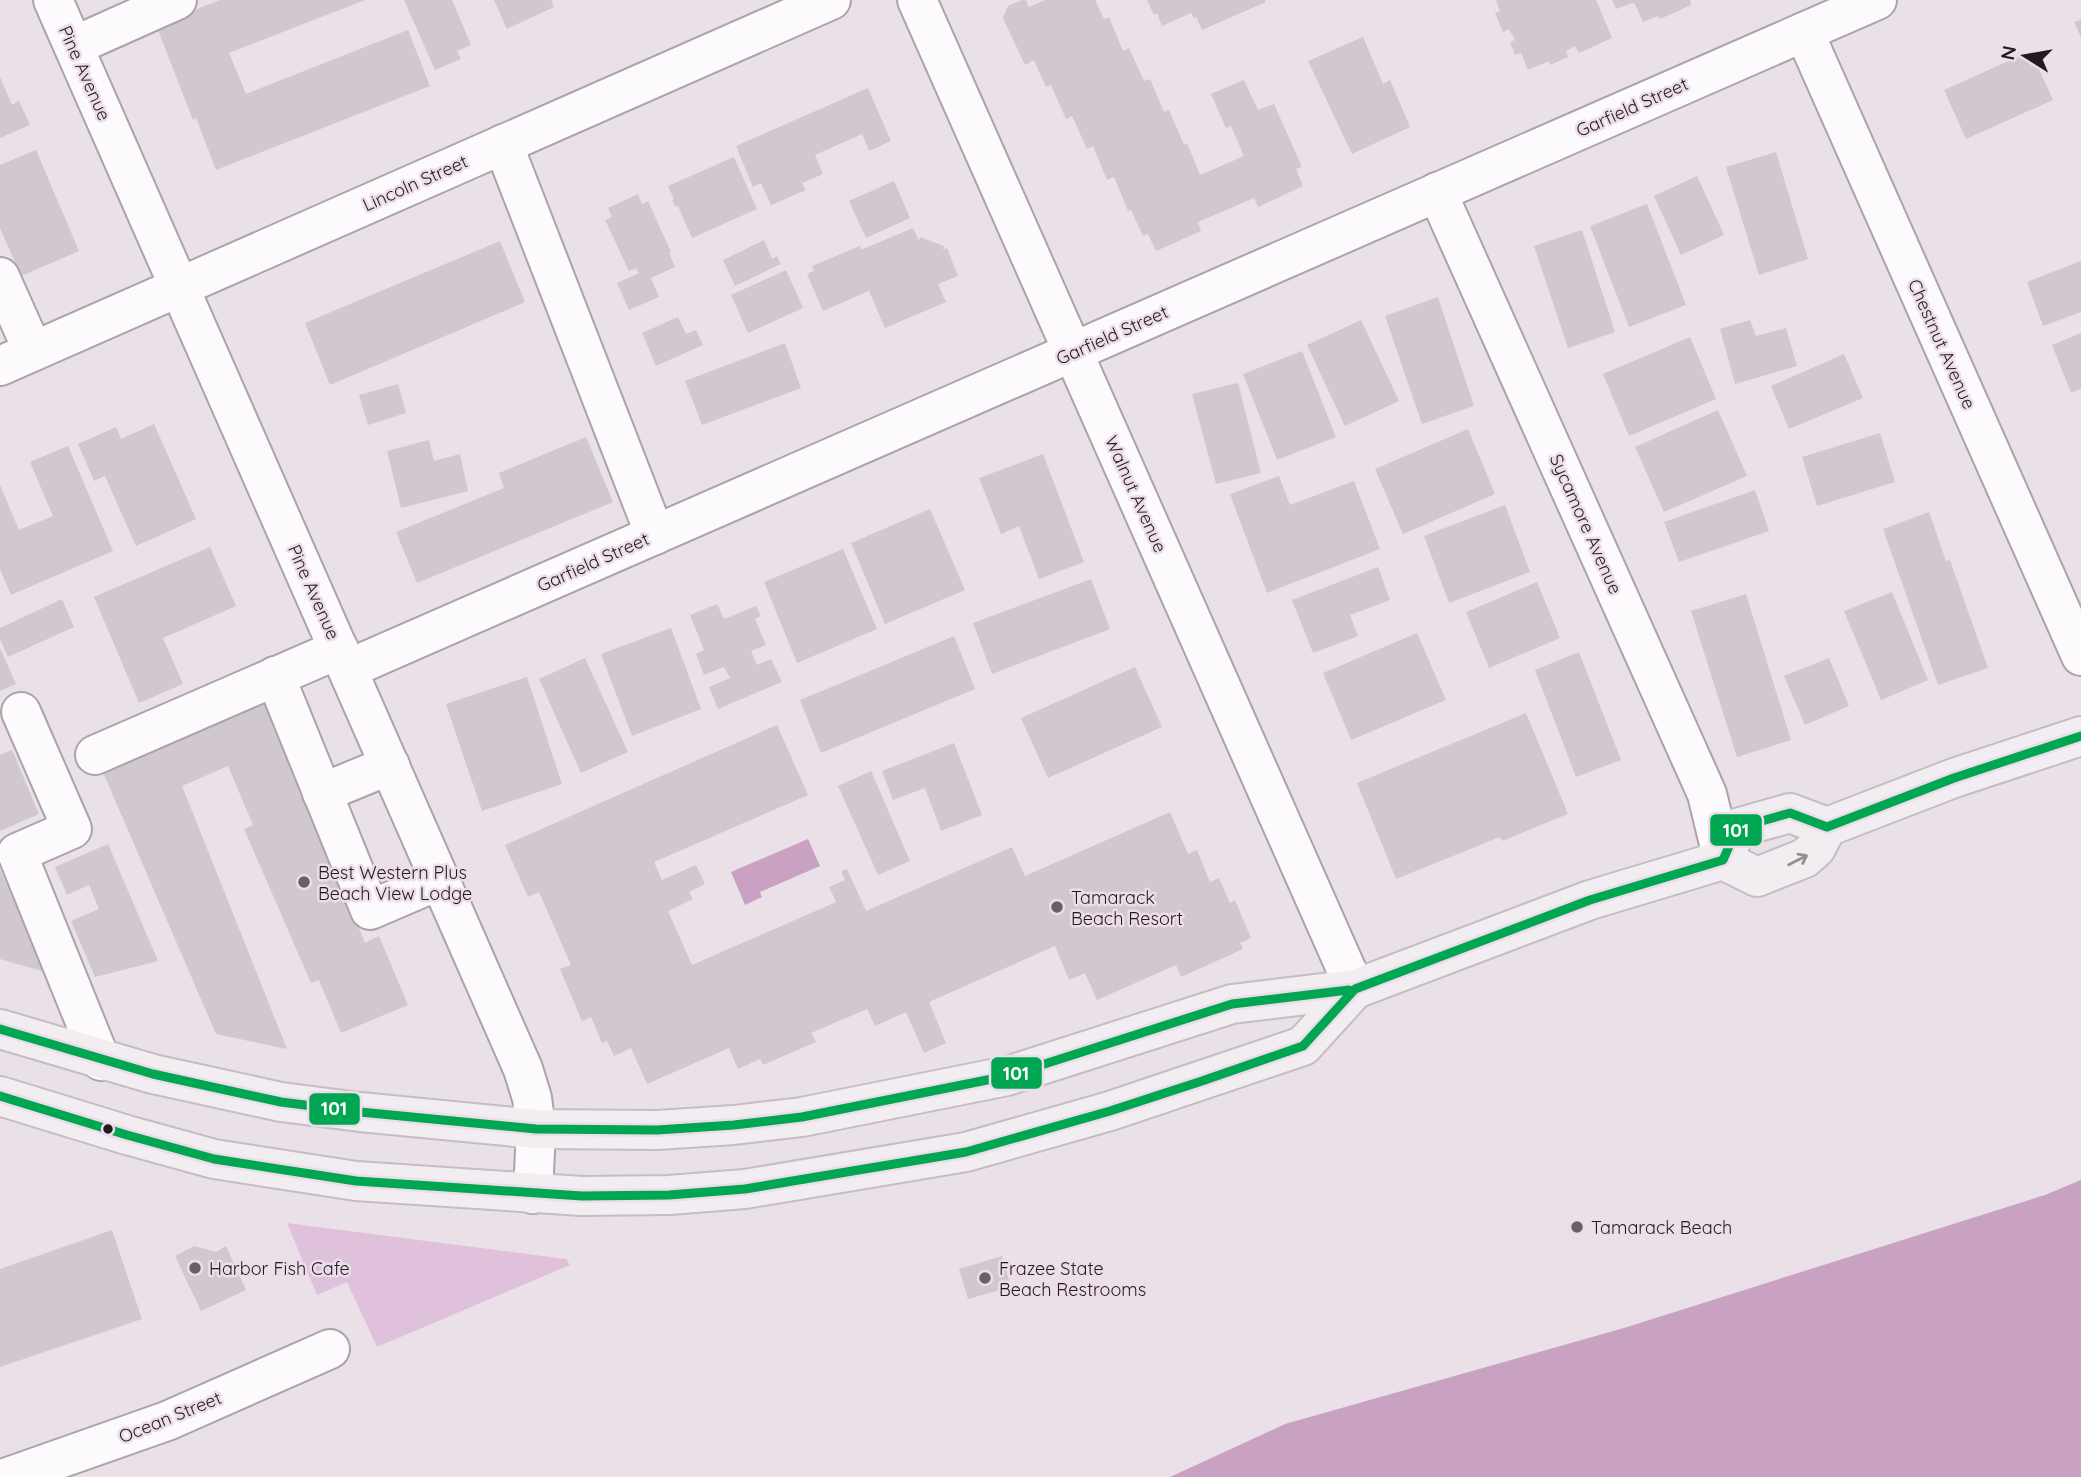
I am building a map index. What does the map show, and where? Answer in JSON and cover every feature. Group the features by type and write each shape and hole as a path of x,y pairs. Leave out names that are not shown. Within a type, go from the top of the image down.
{"main road":[{"path":"1723,860 1737,828 1790,813 1826,827 1954,778 2081,736"},
{"path":"0,1029 101,1061 281,1102 536,1129 657,1130 734,1125 802,1117 1007,1076 1232,1004 1355,989 1590,900 1723,860 1757,877 1805,858 1816,848 1826,827"},
{"path":"0,1096 214,1159 356,1181 582,1196 657,1195 745,1189 966,1152 1110,1111 1303,1046 1355,989"}],"street":[{"name":"Pine Avenue","path":"53,0 523,1069 532,1098 536,1129 533,1194"},
{"path":"74,46 177,0"},
{"name":"Lincoln Street","path":"17,358 831,0"},
{"name":"Walnut Avenue","path":"917,0 1355,989"},
{"name":"Garfield Street","path":"95,755 275,677 343,659 655,535 1437,192 1805,20 1877,0"},
{"name":"Chestnut Avenue","path":"1805,20 2081,656"},
{"path":"503,144 655,535"},
{"name":"Sycamore Avenue","path":"1437,192 1707,794 1723,860"},
{"path":"0,277 17,358"},
{"path":"275,677 370,910 440,880"},
{"path":"22,712 72,829 18,853 101,1061"},
{"path":"322,793 390,765"},
{"name":"Ocean Street","path":"8,1477 167,1421 330,1349"}],"shaded area":[{"path":"808,839 820,866 760,892 762,897 745,905 731,872"},
{"path":"2081,1180 2081,1477 1170,1477 1285,1424 1624,1328 2045,1195"},
{"path":"287,1223 566,1259 570,1265 377,1347 347,1282 317,1295"}],"building":[{"path":"220,0 365,0 229,53 246,94 408,30 430,86 216,170 196,118 193,120 156,25"},
{"path":"404,0 452,0 471,45 457,51 461,59 435,70"},
{"path":"494,0 551,0 554,7 507,29"},
{"path":"1026,0 1029,7 1045,0 1095,0 1104,19 1109,17 1123,51 1129,48 1144,81 1150,79 1164,112 1169,110 1200,175 1244,156 1231,126 1226,128 1211,94 1244,80 1258,110 1274,104 1302,167 1296,169 1303,186 1258,207 1254,198 1198,222 1201,231 1156,251 1148,234 1143,236 1131,210 1128,211 1114,177 1107,180 1093,146 1087,149 1072,116 1066,119 1051,85 1046,87 1034,60 1025,65 1003,18 1008,6"},
{"path":"1147,0 1266,2 1202,30 1191,13 1162,26 1157,13 1154,15"},
{"path":"1596,0 1612,38 1579,53 1575,46 1566,51 1568,57 1528,70 1521,53 1515,55 1510,42 1515,40 1509,29 1503,32 1495,13 1500,11 1496,1"},
{"path":"1612,0 1690,0 1691,5 1660,19 1658,16 1643,22 1635,4 1616,9"},
{"path":"2081,20 2081,37 2074,22"},
{"path":"1363,37 1383,84 1390,80 1410,127 1352,154 1308,61"},
{"path":"2031,51 2053,100 1966,139 1944,90"},
{"path":"0,77 12,105 19,101 30,125 0,138"},
{"path":"868,88 891,141 869,151 862,134 815,155 823,174 802,183 806,190 771,205 761,183 753,187 736,146"},
{"path":"36,150 79,251 21,276 0,228 0,165"},
{"path":"1776,152 1808,259 1759,275 1726,167"},
{"path":"734,157 757,209 692,238 678,206 675,207 668,186"},
{"path":"1697,176 1724,235 1681,255 1654,196"},
{"path":"894,181 910,218 866,238 849,201"},
{"path":"638,194 642,204 648,201 675,267 651,278 659,297 629,310 617,283 639,273 636,268 629,271 605,220 612,217 608,208"},
{"path":"1647,204 1686,305 1629,327 1590,226"},
{"path":"913,228 919,241 920,237 944,246 943,250 947,248 958,276 938,284 946,302 885,328 869,291 823,311 807,274 814,271 812,266 860,246 861,250"},
{"path":"1582,230 1615,332 1568,348 1534,246"},
{"path":"764,240 772,259 777,256 781,264 735,286 723,260"},
{"path":"500,241 525,302 330,385 305,323"},
{"path":"2081,261 2081,312 2043,326 2027,282"},
{"path":"786,270 803,308 748,333 731,295"},
{"path":"1438,297 1474,406 1422,424 1385,316"},
{"path":"678,317 686,334 696,330 703,345 656,366 642,333"},
{"path":"1361,320 1399,401 1345,426 1307,345"},
{"path":"1750,320 1756,336 1786,328 1797,366 1735,384 1720,329"},
{"path":"2081,333 2081,389 2071,393 2052,345"},
{"path":"1690,337 1716,399 1629,436 1603,374"},
{"path":"785,343 801,388 702,425 685,381"},
{"path":"1302,351 1336,437 1277,460 1243,374"},
{"path":"1844,354 1863,398 1789,429 1771,386"},
{"path":"1238,383 1261,473 1216,484 1192,394"},
{"path":"398,384 406,413 368,425 359,395"},
{"path":"1718,410 1747,476 1664,512 1635,447"},
{"path":"154,424 196,519 136,546 105,476 94,481 78,444 116,427 121,439"},
{"path":"1468,429 1495,494 1403,534 1375,469"},
{"path":"1880,433 1895,482 1817,506 1802,457"},
{"path":"586,437 613,502 417,583 396,532 504,488 499,473"},
{"path":"429,440 434,461 460,454 468,491 401,508 387,451"},
{"path":"68,446 113,551 11,595 0,569 0,485 19,530 53,516 30,462"},
{"path":"1043,454 1084,562 1039,579 1019,526 1001,534 979,478"},
{"path":"1279,476 1290,505 1354,481 1380,549 1267,593 1230,494"},
{"path":"1755,490 1769,531 1679,562 1664,522"},
{"path":"1505,505 1530,572 1449,603 1424,536"},
{"path":"930,509 965,590 885,624 851,543"},
{"path":"1929,512 1946,561 1950,560 1988,668 1938,685 1883,529"},
{"path":"210,547 236,606 163,638 183,684 139,703 94,597"},
{"path":"843,549 877,629 797,663 764,582"},
{"path":"1378,567 1390,600 1350,615 1358,636 1313,653 1292,600"},
{"path":"1091,579 1110,629 992,674 973,623"},
{"path":"1537,582 1560,638 1489,668 1466,612"},
{"path":"1892,592 1928,680 1881,700 1844,611"},
{"path":"1746,594 1791,740 1737,757 1691,611"},
{"path":"62,599 74,627 8,657 0,639 0,628"},
{"path":"717,604 724,619 756,606 761,616 755,619 766,645 751,651 757,665 771,659 782,682 718,709 709,687 730,678 724,667 704,675 696,654 704,650 690,615"},
{"path":"671,628 701,709 632,736 601,654"},
{"path":"1417,633 1446,700 1351,740 1323,673"},
{"path":"954,636 975,689 821,753 800,700"},
{"path":"0,648 16,684 0,691"},
{"path":"1579,652 1621,760 1576,777 1535,670"},
{"path":"585,658 628,752 581,773 539,679"},
{"path":"1829,658 1849,706 1805,725 1784,676"},
{"path":"1135,667 1162,727 1048,778 1021,718"},
{"path":"527,677 562,784 482,811 446,704"},
{"name":"Best Western Plus Beach View Lodge","path":"264,693 365,943 379,936 408,1005 341,1033 319,980 311,983 244,829 253,825 228,766 182,786 287,1049 216,1034 99,763"},
{"path":"1526,713 1568,814 1502,841 1500,837 1396,879 1357,783"},
{"name":"Tamarack Beach Resort","path":"777,725 808,795 654,862 662,880 696,865 705,884 689,892 693,899 668,911 692,965 836,902 829,887 845,880 841,871 847,869 866,911 1012,847 1025,876 1170,812 1188,854 1197,850 1210,882 1219,878 1230,903 1235,900 1251,938 1240,943 1243,949 1181,977 1176,965 1097,1000 1085,973 1069,980 1055,946 929,1002 946,1043 924,1053 906,1012 875,1026 867,1009 811,1033 816,1042 763,1065 760,1059 738,1069 729,1048 647,1084 631,1048 614,1056 607,1041 602,1043 591,1017 582,1021 560,969 571,965 539,892 528,897 505,845"},
{"path":"954,743 982,815 941,831 925,788 893,800 882,771"},
{"path":"12,750 39,814 0,831 0,755"},
{"path":"871,771 910,861 878,875 838,786"},
{"path":"108,844 158,961 95,977 71,921 99,909 89,885 67,895 55,867"},
{"path":"0,869 45,972 0,959"},
{"path":"112,1230 142,1319 0,1367 0,1269"},
{"path":"194,1246 216,1252 226,1246 246,1290 201,1311 175,1256"},
{"name":"Frazee State Beach Restrooms","path":"1002,1256 1011,1287 968,1299 959,1269"}],"transit line":[{"name":"101","path":"0,1096 214,1159 356,1181 582,1196 669,1195 745,1189 966,1152 1110,1111 1303,1046 1355,989 1590,900 1723,860 1737,828 1790,813 1827,827 1954,778 2081,736"},
{"name":"101","path":"0,1029 153,1074 281,1102 536,1129 657,1130 802,1117 1007,1076 1232,1004 1349,990"}],"place":[{"name":"Best Western Plus Beach View Lodge","path":"304,882"},
{"name":"Tamarack Beach Resort","path":"1057,907"},
{"name":"Tamarack Beach","path":"1577,1227"},
{"name":"Harbor Fish Cafe","path":"195,1268"},
{"name":"Frazee State Beach Restrooms","path":"985,1278"}]}
